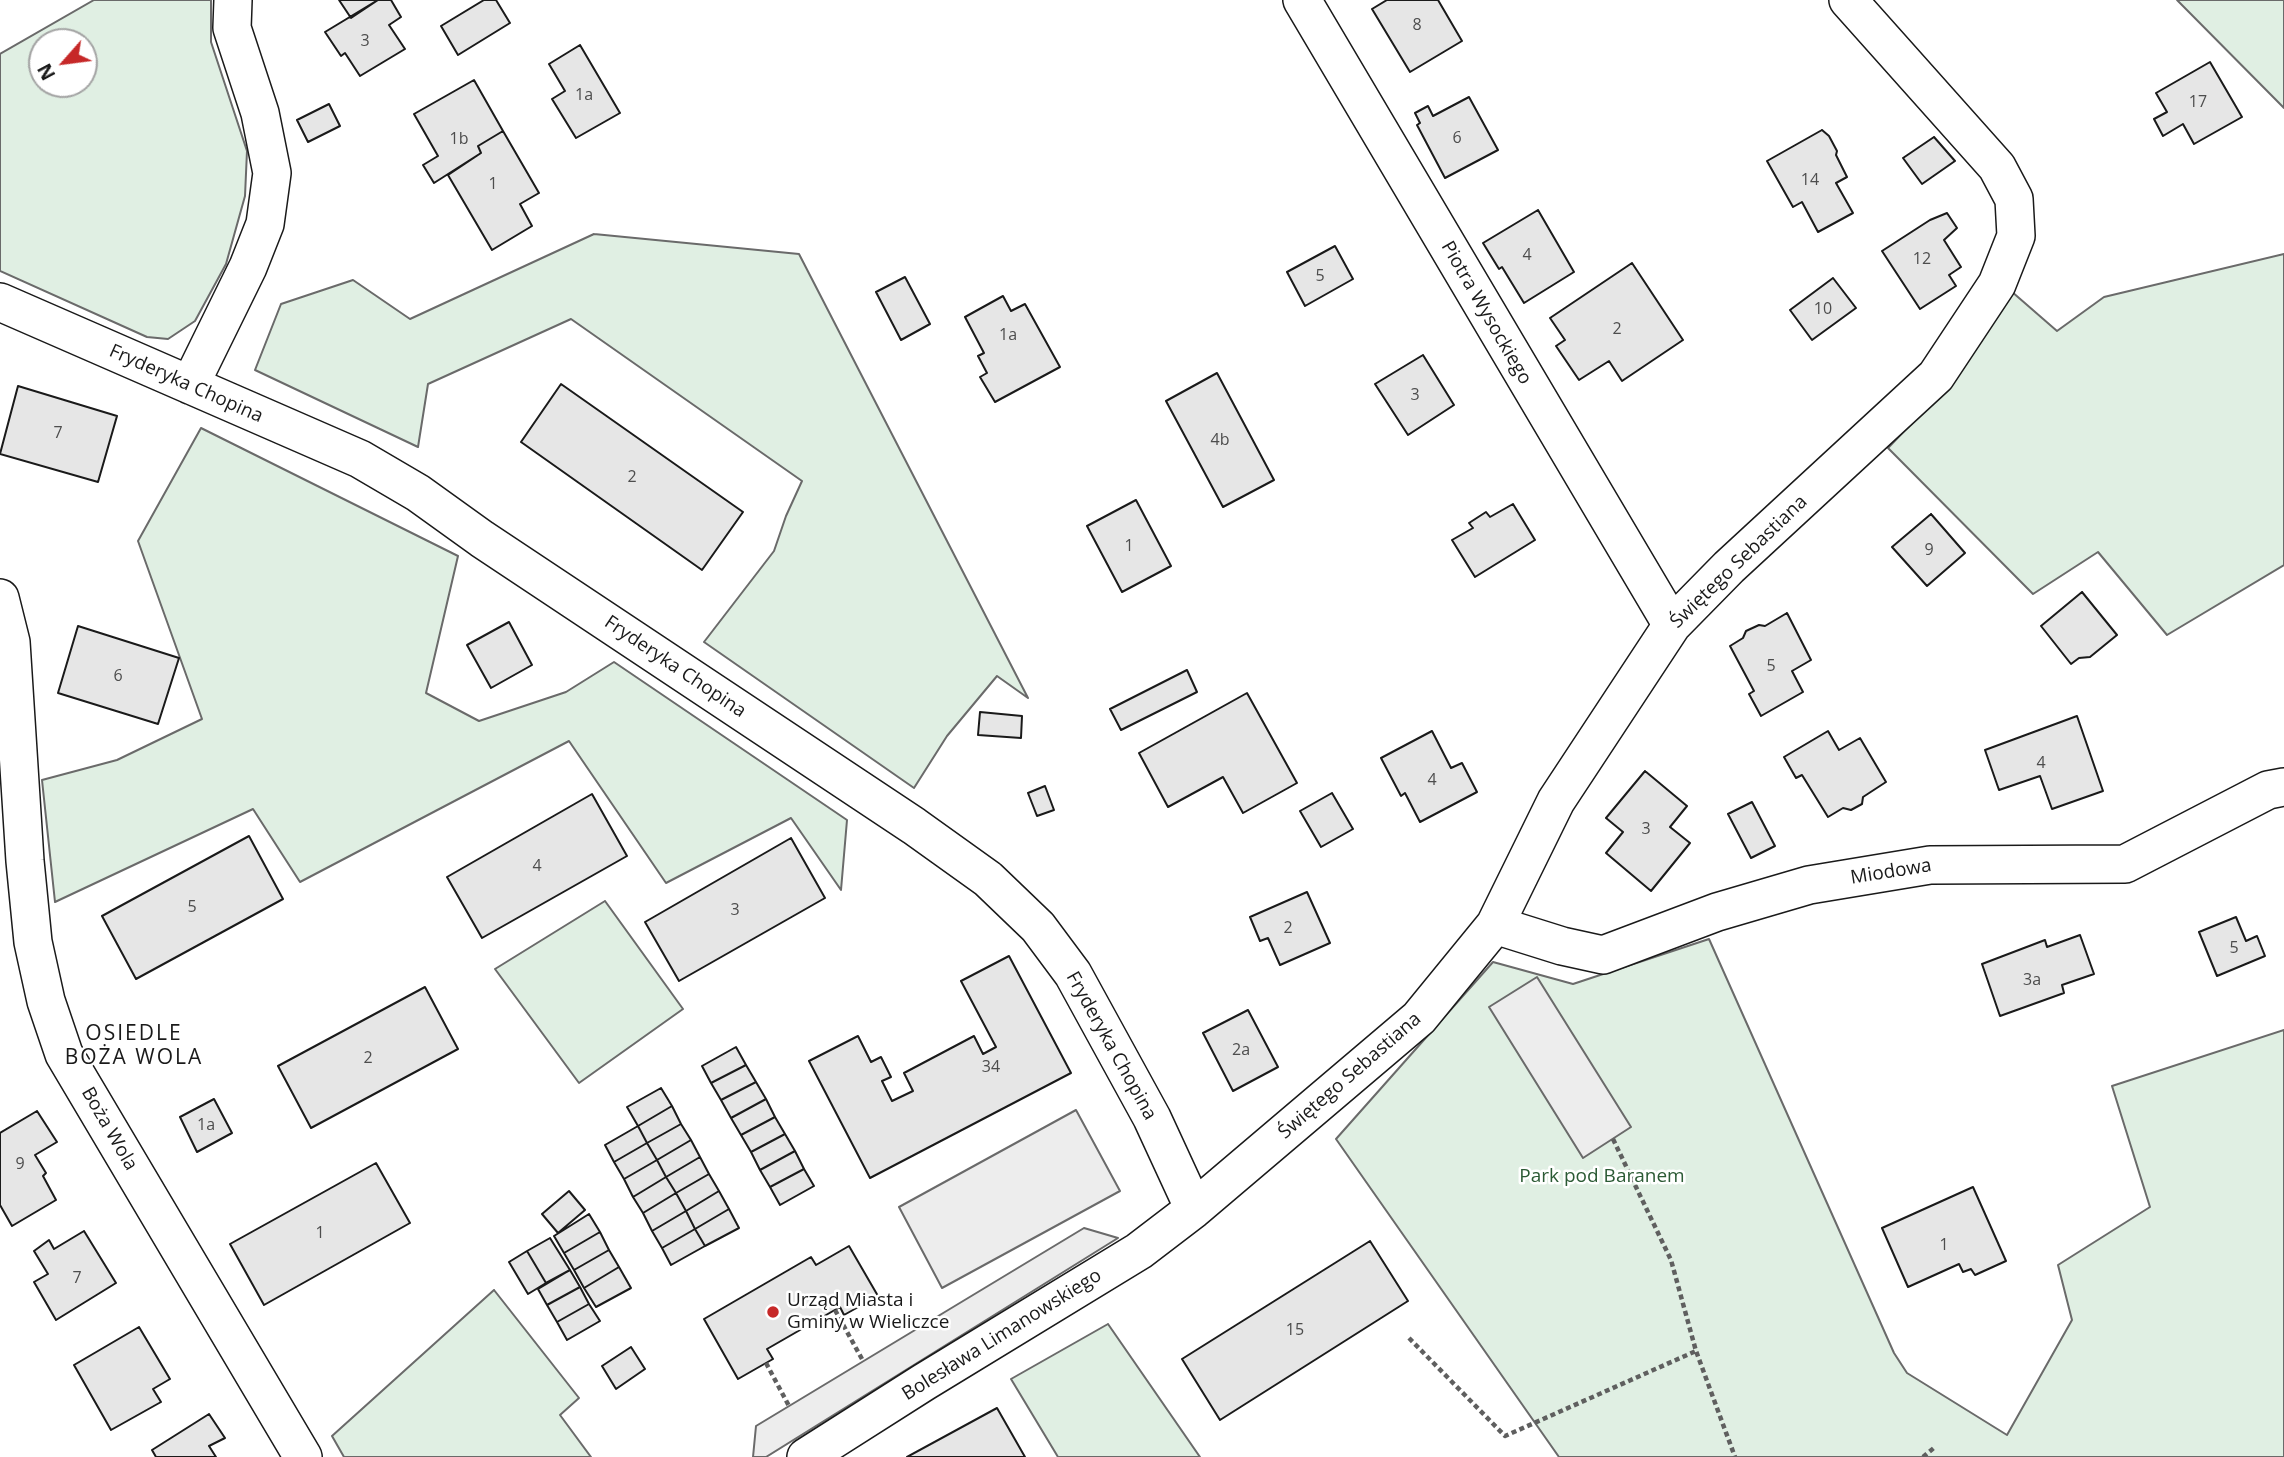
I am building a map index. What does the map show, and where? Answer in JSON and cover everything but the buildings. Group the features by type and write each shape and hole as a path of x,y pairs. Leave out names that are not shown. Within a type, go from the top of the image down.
{"street":[{"path":"190,385 248,267 265,224 272,173 260,113 232,28 233,0"},
{"name":"Piotra Wysockiego","path":"1302,0 1672,625"},
{"name":"Świętego Sebastiana","path":"1194,1209 1419,1018 1495,925 1556,801 1672,625 1729,567 1936,376 1997,284 2016,236 2014,200 1997,167 1848,0"},
{"name":"Fryderyka Chopina","path":"0,302 359,459 418,493 482,539 988,878 1038,927 1073,974 1152,1118 1194,1209"},
{"name":"Boża Wola","path":"0,598 11,642 25,862 33,942 46,1001 64,1054 303,1457"},
{"name":"Miodowa","path":"1495,925 1562,946 1603,955 1726,909 1809,885 1930,864 2124,864 2268,790 2284,787"},
{"name":"Bolesława Limanowskiego","path":"806,1457 1139,1251 1194,1209"}],"path":[{"path":"1612,1139 1671,1260 1696,1351 1735,1457"},
{"path":"835,1310 863,1359"},
{"path":"1409,1338 1505,1436 1696,1351"},
{"path":"766,1363 789,1406"},
{"path":"1923,1457 1935,1447"}],"green space":[{"path":"94,0 211,0 211,42 247,151 245,196 226,264 195,321 168,339 147,337 0,271 0,54 28,38 28,98 98,98 98,28 45,28"},
{"path":"2177,0 2284,0 2284,108"},
{"path":"594,234 799,254 1028,698 997,676 947,736 914,788 704,642 774,551 802,481 571,319 428,384 418,447 255,370 281,304 353,280 410,319"},
{"path":"2284,254 2284,565 2167,635 2098,552 2033,594 1888,448 1949,384 2011,291 2057,331 2104,297"},
{"path":"201,428 458,556 426,693 479,721 566,692 614,662 847,820 841,890 791,818 666,883 569,741 300,882 253,809 55,902 42,780 117,760 202,719 138,541"},
{"path":"605,901 683,1009 579,1083 495,969"},
{"name":"Park pod Baranem","path":"1709,939 1894,1353 1907,1373 2007,1435 2072,1320 2058,1265 2150,1207 2112,1086 2284,1030 2284,1457 1559,1457 1336,1139 1493,962 1573,984"},
{"path":"494,1290 579,1398 560,1415 591,1457 344,1457 332,1436"},
{"path":"1108,1324 1200,1457 1058,1457 1011,1379"}],"shaded area":[{"path":"1537,977 1631,1127 1583,1158 1489,1007"},
{"path":"1076,1110 1120,1191 942,1288 899,1207"},
{"path":"1084,1228 1118,1238 766,1457 753,1457 756,1426"}],"place":[{"name":"Urząd Miasta i Gminy w Wieliczce","path":"773,1312"}],"district":[{"name":"OSIEDLE BOŻA WOLA","path":"134,1046"}]}
